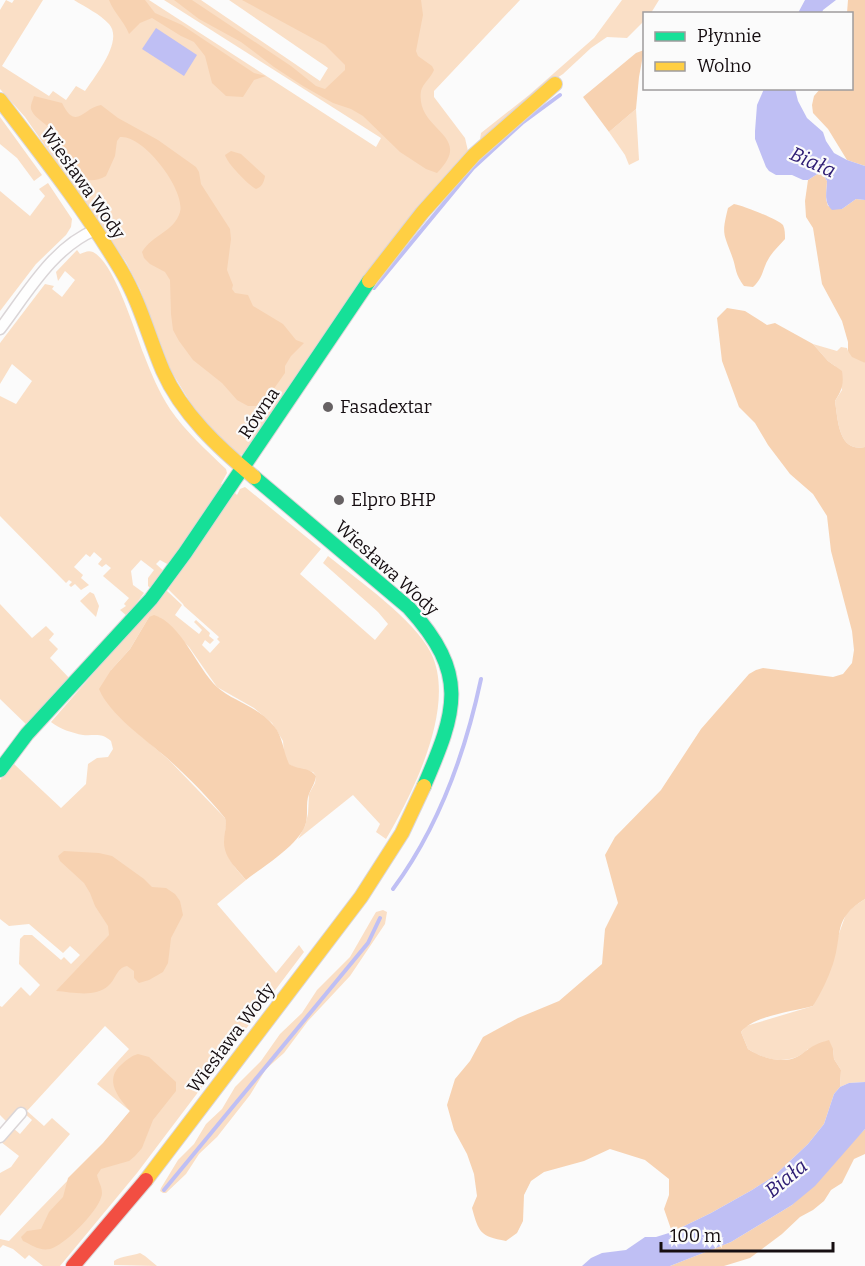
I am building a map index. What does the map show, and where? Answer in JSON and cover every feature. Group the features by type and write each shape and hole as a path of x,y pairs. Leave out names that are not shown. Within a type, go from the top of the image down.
{"street":[{"name":"Równa","path":"0,770 27,735 151,599 368,283 422,213 474,155 555,84"},
{"name":"Wiesława Wody","path":"0,100 95,230 122,271 171,387 206,434 409,608 432,634 449,667 452,684 447,724 434,763 400,837 359,899 138,1189 73,1266"},
{"path":"0,330 54,259 79,238 95,230"},
{"path":"0,1137 21,1113"}],"shaded area":[{"path":"6,0 12,3 14,0 43,0 2,66 49,96 53,91 66,100 76,86 85,91 111,49 113,31 109,24 74,0 149,0 376,147 381,138 164,0 201,0 320,81 328,68 229,0 520,0 434,91 434,97 465,138 468,151 241,455 232,451 196,412 170,369 140,289 126,262 25,117 0,89 0,10"},
{"path":"109,0 145,0 155,13 182,25 254,73 266,76 254,80 243,97 226,96 212,83 205,56 194,42 152,18 140,23 129,34"},
{"path":"174,0 192,0 291,66 316,86 325,89 345,70 345,65 325,45 242,0 421,0 423,15 416,51 418,56 434,70 422,88 422,105 426,116 447,141 450,150 447,160 437,173 426,169 400,152 363,116 303,86 241,42 199,19"},
{"path":"622,0 659,0 652,12 643,12 643,22 627,38 607,37 591,48 563,74 536,92 493,128 491,134 480,139 481,133 529,95 594,38"},
{"path":"848,0 865,0 865,166 847,160 828,129 813,113 812,105 814,96 819,90 853,90 853,12 847,12"},
{"path":"643,50 636,109 609,132 583,97 636,53"},
{"path":"34,96 62,103 72,116 76,117 101,105 118,118 158,140 196,167 201,184 230,229 227,270 233,285 232,289 235,293 248,295 253,306 283,324 296,340 304,343 291,356 285,366 285,373 266,400 256,406 248,406 237,400 222,383 193,360 173,330 170,280 165,272 144,258 142,252 173,224 180,212 180,202 176,191 161,165 140,144 129,138 120,137 106,176 94,180 84,179 69,166 47,126 32,112"},
{"path":"636,109 639,160 629,165 609,132"},
{"path":"0,117 42,175 34,181 17,158 0,144"},
{"path":"231,151 241,154 265,176 260,187 256,189 252,187 234,168 225,155"},
{"path":"819,173 823,174 827,181 828,206 842,209 856,199 865,200 865,363 852,357 848,351 842,321 822,284 813,228 806,217 805,201 808,180"},
{"path":"48,183 72,219 71,227 66,235 36,264 0,311 0,191 30,216 45,196 39,189"},
{"path":"734,204 775,220 784,228 785,239 771,255 753,287 744,286 739,278 725,234 728,208"},
{"path":"77,250 80,254 93,252 109,269 123,299 152,376 166,403 196,440 226,469 227,473 221,484 225,486 169,565 160,560 156,564 167,574 154,591 148,586 148,578 154,570 141,560 131,571 133,585 144,593 127,616 120,610 126,606 124,604 129,598 103,576 111,568 106,564 102,567 98,564 102,559 94,552 90,557 86,554 74,567 89,585 81,590 75,584 71,587 69,585 72,582 69,580 66,583 0,516 0,396 16,404 32,381 12,364 0,384 0,343 45,284 54,286 52,289 62,297 75,280 65,271 58,281 56,272"},
{"path":"727,308 745,311 767,325 775,323 813,344 828,361 842,371 842,387 835,401 841,433 849,445 865,447 865,899 847,913 843,920 833,964 813,1006 764,1018 747,1026 741,1032 748,1049 776,1060 797,1057 815,1045 829,1040 834,1059 841,1070 840,1087 834,1094 824,1124 808,1144 774,1176 711,1213 672,1232 664,1209 669,1195 669,1179 645,1160 610,1149 584,1161 544,1172 531,1181 524,1195 523,1221 517,1233 506,1241 497,1239 482,1232 472,1208 477,1196 474,1174 467,1154 454,1130 447,1105 455,1079 470,1061 483,1037 518,1018 559,1001 602,964 605,929 618,903 605,855 615,837 661,790 701,729 749,674 763,668 833,677 843,674 852,663 854,650 852,631 831,551 827,516 813,494 790,474 755,423 739,407 722,361 717,318"},
{"path":"813,344 837,351 841,347 847,348 865,363 865,447 849,445 844,440 835,401 842,390 835,366"},
{"path":"245,487 321,549 300,574 375,640 388,624 378,612 323,563 328,556 385,601 423,640 431,653 438,674 439,698 435,723 419,774 386,839 376,832 380,824 353,795 298,839 305,826 309,794 316,776 313,772 300,770 288,764 283,741 272,723 254,708 217,687 189,647 159,617 149,617 130,649 111,670 126,723 169,760 225,818 226,850 234,866 246,880 217,904 276,973 299,945 304,952 137,1173 60,1266 43,1266 29,1255 25,1259 13,1249 3,1245 0,1248 0,1239 9,1241 103,1144 130,1111 97,1084 129,1049 105,1026 27,1111 44,1126 52,1118 70,1134 0,1216 0,1173 11,1167 19,1156 1,1142 13,1128 20,1134 32,1120 21,1107 7,1122 0,1115 0,1006 2,1007 21,987 30,996 40,985 19,964 20,939 24,935 32,935 61,960 64,957 71,964 80,955 70,946 63,953 29,924 9,926 0,919 0,780 14,764 61,808 86,784 88,764 97,758 108,757 113,749 111,741 101,735 70,732 51,722 166,590 182,605 175,615 199,634 202,630 194,622 196,620 210,633 209,636 214,640 210,644 205,640 202,645 210,653 220,642 217,639 219,637 167,588 233,491 237,495 240,489"},
{"path":"90,592 94,594 99,606 96,617 80,601"},
{"path":"0,604 32,638 46,626 54,634 49,640 58,649 50,658 72,681 29,727 0,699"},
{"path":"154,615 173,627 181,636 209,679 217,687 268,719 279,735 289,764 311,771 316,776 308,798 306,822 301,834 279,856 246,880 226,853 225,818 182,772 119,717 99,689 111,670 130,649 149,617"},
{"path":"64,851 112,856 152,887 166,888 175,894 180,901 183,915 171,938 168,963 163,972 139,983 134,978 134,971 127,966 118,972 113,981 103,990 90,993 56,991 109,935 108,926 84,883 60,861 58,856"},
{"path":"865,899 865,1082 849,1083 840,1087 841,1070 834,1059 833,1049 808,1049 794,1058 778,1060 770,1059 748,1049 741,1032 746,1026 813,1006 846,914"},
{"path":"383,910 387,912 385,924 350,976 308,1021 284,1053 266,1069 250,1095 217,1137 199,1154 186,1174 166,1193 160,1191 178,1160 194,1144 206,1124 222,1109 235,1087 261,1061 280,1034 302,1013 317,990 350,957 376,912"},
{"path":"138,1054 149,1057 176,1082 176,1091 153,1120 142,1148 129,1161 101,1169 97,1175 102,1193 96,1208 64,1241 50,1249 42,1249 23,1241 21,1237 27,1231 41,1229 49,1212 63,1197 68,1178 103,1143 130,1111 117,1094 113,1082 116,1071 123,1063"},
{"path":"865,1129 865,1154 854,1159 842,1183 831,1190 824,1201 813,1210 800,1217 750,1258 724,1266 670,1266 731,1242 792,1205"},
{"path":"140,1253 157,1266 114,1265 117,1259"}],"water":[{"path":"805,0 836,0 822,12 799,12"},
{"path":"156,28 197,55 184,76 142,49"},
{"name":"Biała","path":"764,90 795,90 807,118 823,132 834,153 865,166 865,200 856,199 842,209 832,210 826,200 827,181 823,174 819,173 808,180 803,180 792,175 776,175 769,171 755,139 757,105"},
{"name":"Biała","path":"865,1082 865,1129 815,1186 792,1205 731,1242 670,1266 582,1266 591,1258 602,1253 626,1250 645,1237 656,1237 672,1232 711,1213 774,1176 808,1144 824,1124 834,1094 840,1087 849,1083"}],"waterway":[{"path":"374,288 473,168 522,123 560,95"},
{"path":"393,889 424,841 448,789 467,735 481,679"},
{"path":"164,1190 368,943 380,918"}],"traffic: fast":[{"path":"0,770 27,734 151,599 185,553 369,281"},
{"path":"254,477 409,608 428,631 441,653 449,673 450,714 424,786"}],"traffic: slow":[{"path":"369,281 422,213 474,155 555,84"},
{"path":"0,100 48,162 121,270 139,307 163,371 180,402 202,429 254,477"},
{"path":"146,1180 361,897 402,833 424,786"}],"traffic: jam":[{"path":"73,1266 146,1180"}],"place":[{"name":"Fasadextar","path":"328,407"},
{"name":"Elpro BHP","path":"339,500"}]}
